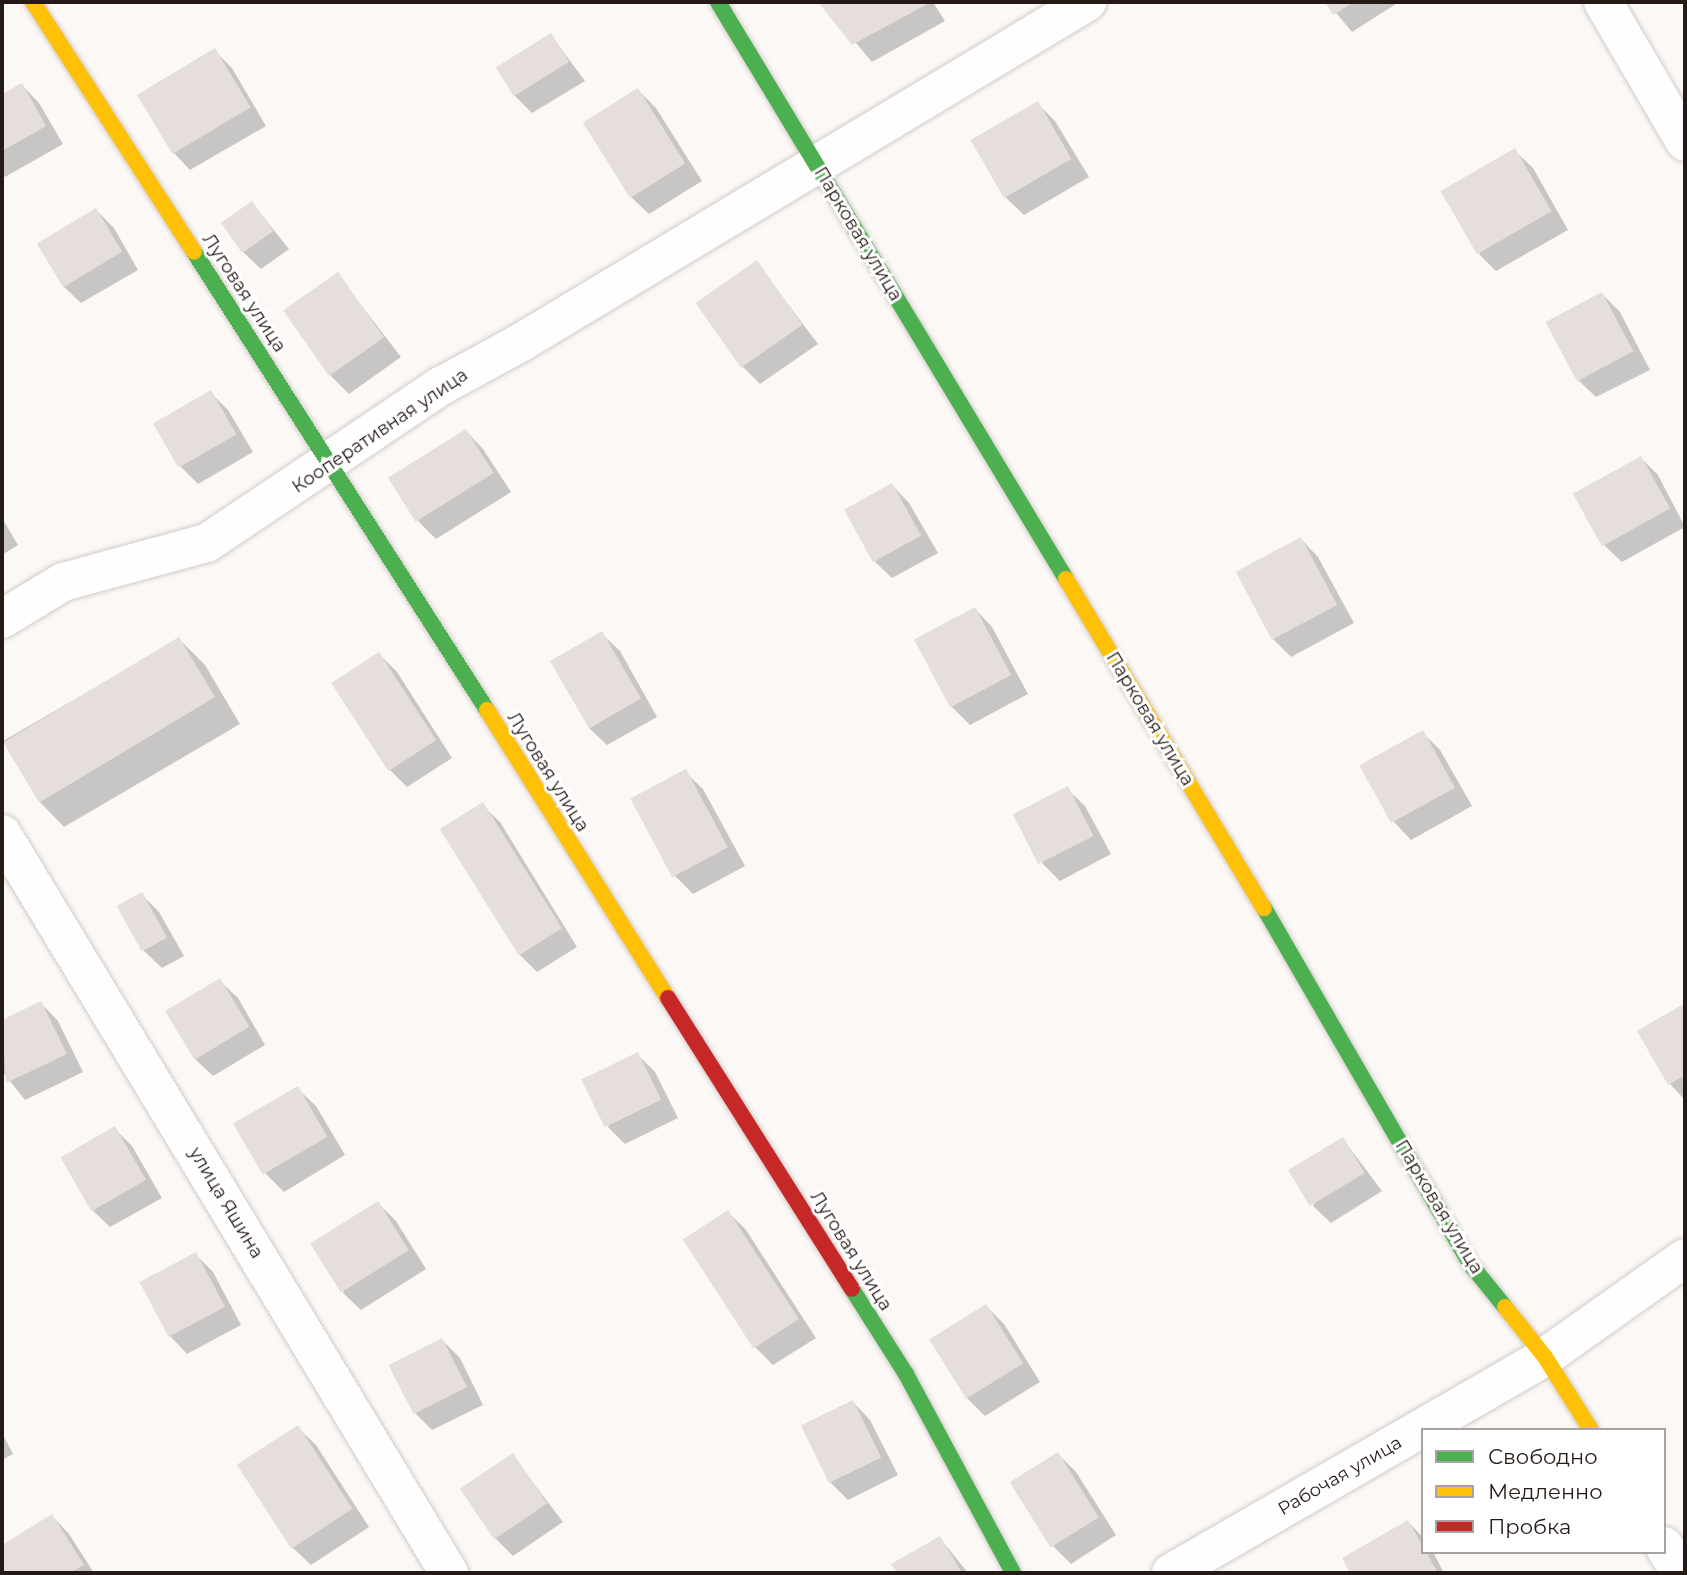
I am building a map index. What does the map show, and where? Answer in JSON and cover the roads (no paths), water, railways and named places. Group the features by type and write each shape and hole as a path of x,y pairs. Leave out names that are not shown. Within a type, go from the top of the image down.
{"street":[{"name":"Луговая улица","path":"33,2 330,461 906,1374 1013,1573"},
{"name":"Парковая улица","path":"719,2 1281,936 1471,1265 1545,1357 1590,1428"},
{"name":"Кооперативная улица","path":"2,619 63,582 207,543 441,386 1087,2"},
{"path":"1604,2 1685,142"},
{"name":"улица Яшина","path":"2,834 450,1573"},
{"name":"Рабочая улица","path":"1422,1428 1545,1357 1685,1258"},
{"name":"Рабочая улица","path":"1171,1573 1421,1429"},
{"path":"1666,1549 1681,1573"}]}
